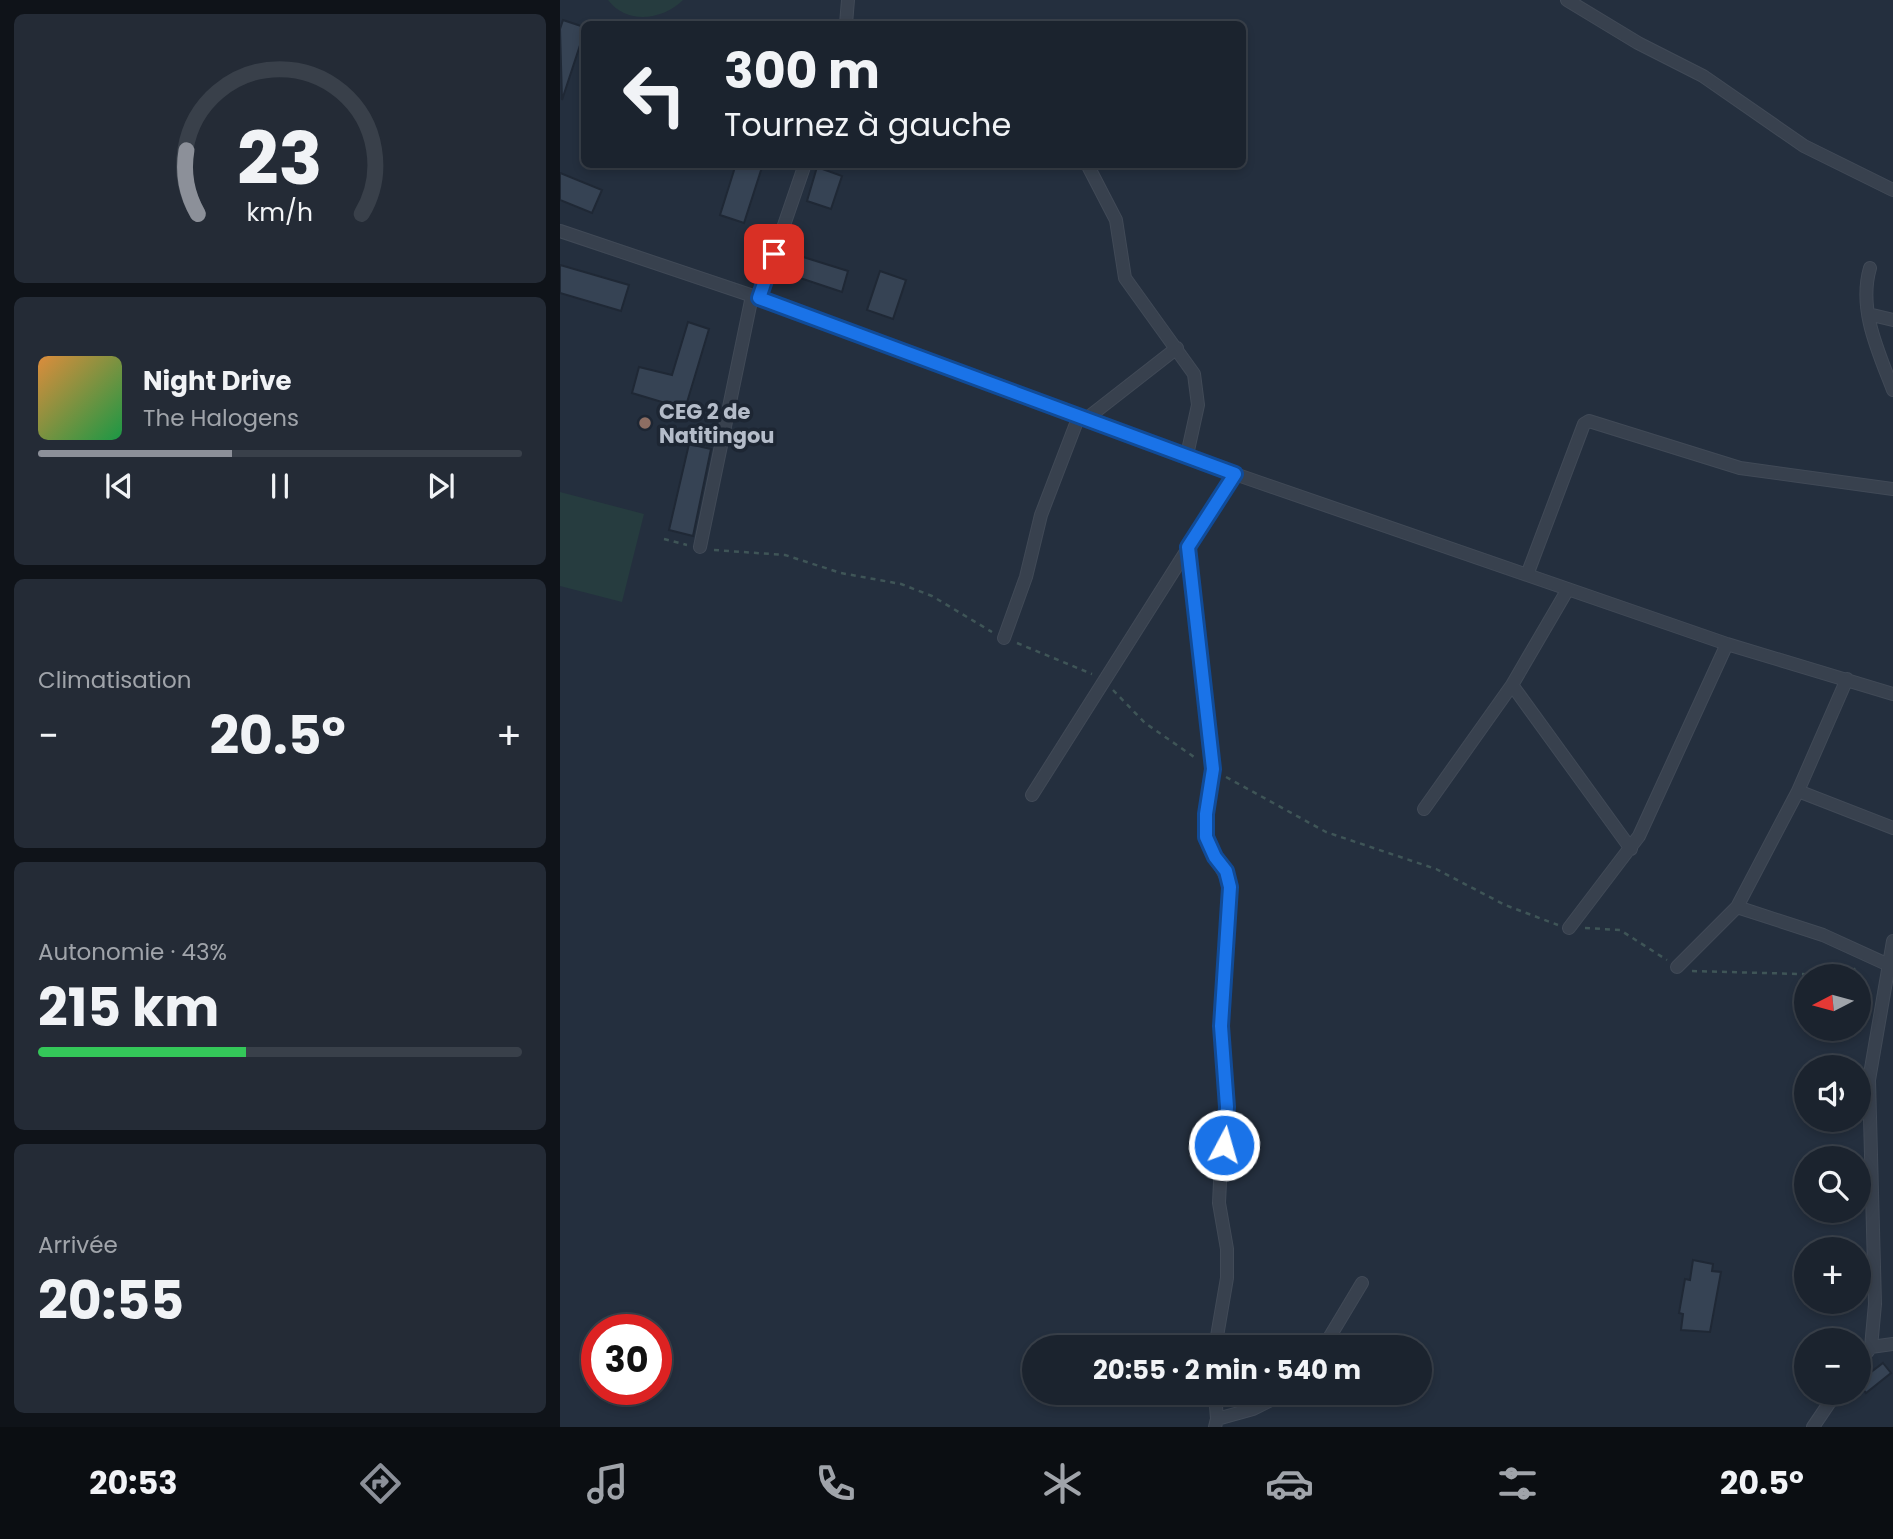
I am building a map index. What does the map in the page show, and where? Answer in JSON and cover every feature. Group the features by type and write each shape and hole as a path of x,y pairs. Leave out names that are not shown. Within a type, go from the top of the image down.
{"street":[{"path":"846,21 848,0"},
{"path":"1567,0 1637,43 1703,76 1804,146 1893,190"},
{"path":"699,547 755,297 803,168"},
{"path":"1089,168 1116,220 1125,278 1194,374 1198,405 1187,455"},
{"path":"560,231 755,297 1235,474 1727,644 1893,694"},
{"path":"1870,268 1866,283 1868,314 1893,390"},
{"path":"1868,314 1893,320"},
{"path":"1004,638 1026,577 1041,515 1083,418 1177,348"},
{"path":"1527,575 1584,424 1589,421 1740,468 1893,489"},
{"path":"1032,795 1235,474"},
{"path":"1188,547 1213,769 1206,814 1206,837 1215,857 1226,871 1230,887 1221,1026 1227,1129 1221,1161 1219,1203 1227,1249 1227,1278 1217,1335"},
{"path":"1424,809 1512,685 1568,589"},
{"path":"1569,928 1630,849 1727,644"},
{"path":"1677,967 1737,907 1798,791 1847,679"},
{"path":"1512,685 1630,849"},
{"path":"1798,791 1893,828"},
{"path":"1737,907 1823,935 1891,967"},
{"path":"1893,941 1891,967 1869,1080 1875,1278 1871,1347 1893,1344"},
{"path":"1331,1335 1362,1283"},
{"path":"1215,1405 1216,1423 1261,1405"},
{"path":"1813,1427 1828,1405"}],"path":[{"path":"664,539 699,547 785,555 841,573 901,584 932,596 959,615 1004,638 1103,679 1145,723 1213,769 1326,832 1436,869 1505,905 1569,928 1620,930 1677,967 1702,974 1836,975 1851,972 1868,957"}],"green space":[{"path":"608,0 683,0 666,12 645,17 625,13"},
{"path":"560,492 644,514 622,602 560,586"}],"building":[{"path":"563,20 581,26 581,42 562,100 560,29"},
{"path":"735,168 762,168 744,223 720,215"},
{"path":"817,168 842,176 831,209 807,201"},
{"path":"560,173 602,190 592,213 560,200"},
{"path":"800,256 848,271 842,292 794,276"},
{"path":"560,265 629,285 621,311 560,293"},
{"path":"880,271 906,280 893,319 867,310"},
{"path":"688,322 709,329 685,409 632,393 639,367 672,375"},
{"path":"689,444 711,449 693,536 669,530"},
{"path":"1693,1260 1713,1264 1712,1271 1721,1272 1710,1332 1681,1330 1683,1314 1679,1313 1685,1279 1690,1280"},
{"path":"1883,1363 1891,1373 1871,1389 1871,1372"}],"place":[{"name":"CEG 2 de Natitingou","path":"645,423"}],"route":[{"path":"774,254 759,298 1235,474 1188,547 1213,769 1206,814 1206,837 1215,857 1226,871 1230,887 1226,986 1221,1026 1227,1107 1224,1145"}]}
